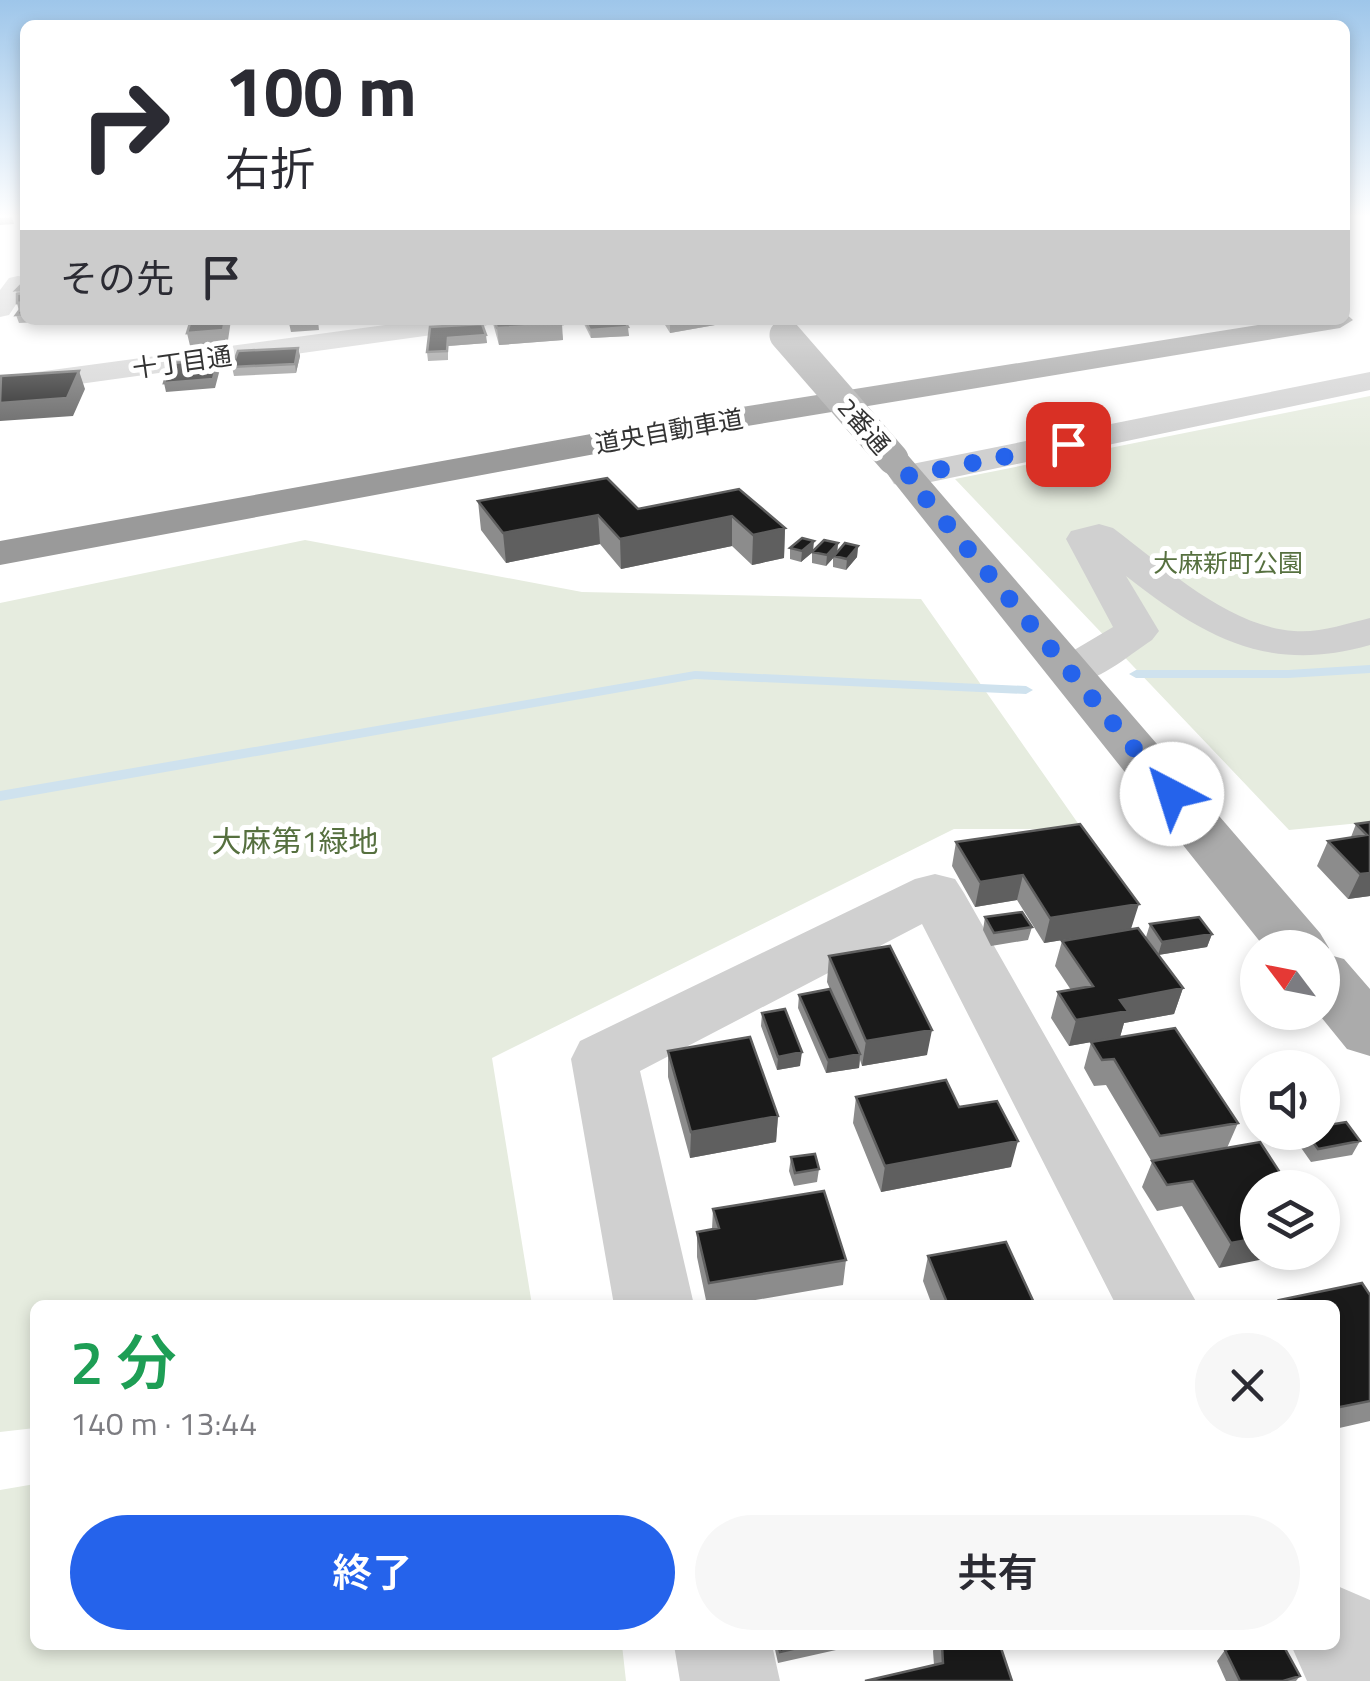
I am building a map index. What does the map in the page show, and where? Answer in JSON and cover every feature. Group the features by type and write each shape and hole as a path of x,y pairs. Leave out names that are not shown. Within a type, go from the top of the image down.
{"highway":[{"name":"道央自動車道","path":"194,486 697,399 1174,325"},
{"name":"道央自動車道","path":"0,553 1267,325"}],"main road":[{"name":"2番通","path":"779,328 1284,930"}],"street":[{"path":"271,350 276,325"},
{"name":"十丁目通","path":"0,386 442,325"},
{"path":"900,468 1370,381"},
{"path":"1070,672 1137,631 1085,539 1099,536 1213,619 1259,638 1322,644 1370,631"},
{"path":"653,1300 604,1059 935,893 1155,1300"},
{"path":"1340,1643 1360,1681"},
{"path":"723,1650 730,1681"}],"green space":[{"name":"大麻新町公園","path":"1370,396 1370,822 1289,830 955,479"},
{"name":"大麻第1緑地","path":"305,540 582,592 921,599 1082,829 954,829 492,1058 531,1300 30,1300 30,1429 0,1432 0,603"},
{"path":"30,1485 30,1650 623,1650 626,1681 0,1681 0,1490"}],"building":[{"path":"189,325 224,325 223,330 187,333"},
{"path":"482,325 486,335 448,338 447,351 427,352 430,327"},
{"path":"496,325 546,325 497,328"},
{"path":"588,325 628,327 590,330"},
{"path":"298,348 295,364 232,367 238,351"},
{"path":"218,360 213,379 164,383 170,363"},
{"path":"79,371 67,398 0,403 1,376"},
{"path":"607,478 638,509 739,489 785,528 753,535 732,516 620,539 598,515 503,533 478,501"},
{"path":"802,538 814,541 802,551 790,548"},
{"path":"824,540 838,543 827,555 812,552"},
{"path":"845,543 858,546 847,559 834,556"},
{"path":"1370,822 1370,873 1360,874 1328,841 1367,835 1356,824"},
{"path":"1080,824 1139,904 1050,918 1023,875 980,882 956,842"},
{"path":"1022,912 1032,927 994,933 985,917"},
{"path":"1199,917 1212,934 1162,942 1150,924"},
{"path":"1138,928 1183,988 1120,1000 1128,1011 1076,1020 1058,992 1093,986 1062,941"},
{"path":"890,946 932,1030 866,1041 829,956"},
{"path":"830,989 860,1054 828,1060 799,995"},
{"path":"785,1009 802,1052 778,1057 762,1013"},
{"path":"1175,1028 1238,1123 1160,1136 1114,1059 1102,1060 1091,1042"},
{"path":"750,1037 778,1116 691,1132 668,1051"},
{"path":"946,1080 959,1107 997,1101 1018,1141 885,1166 856,1097"},
{"path":"1346,1122 1360,1141 1340,1145 1340,1123"},
{"path":"1240,1146 1240,1150 1265,1150 1278,1170 1240,1170 1240,1241 1231,1243 1193,1181 1167,1185 1152,1161"},
{"path":"815,1154 819,1169 795,1173 791,1157"},
{"path":"824,1191 846,1260 709,1283 697,1232 719,1228 713,1209"},
{"path":"1006,1242 1033,1300 946,1300 928,1256"},
{"path":"1362,1283 1370,1295 1370,1401 1340,1407 1340,1300 1279,1300"},
{"path":"942,1650 1002,1650 1012,1681 865,1681 943,1663"},
{"path":"1225,1650 1286,1650 1300,1676 1283,1681 1240,1681"}],"waterway":[{"path":"1136,674 1288,674 1370,669"},
{"path":"0,796 695,675 1026,690"}],"route":[{"path":"1068,444 907,476 1172,794"}]}
